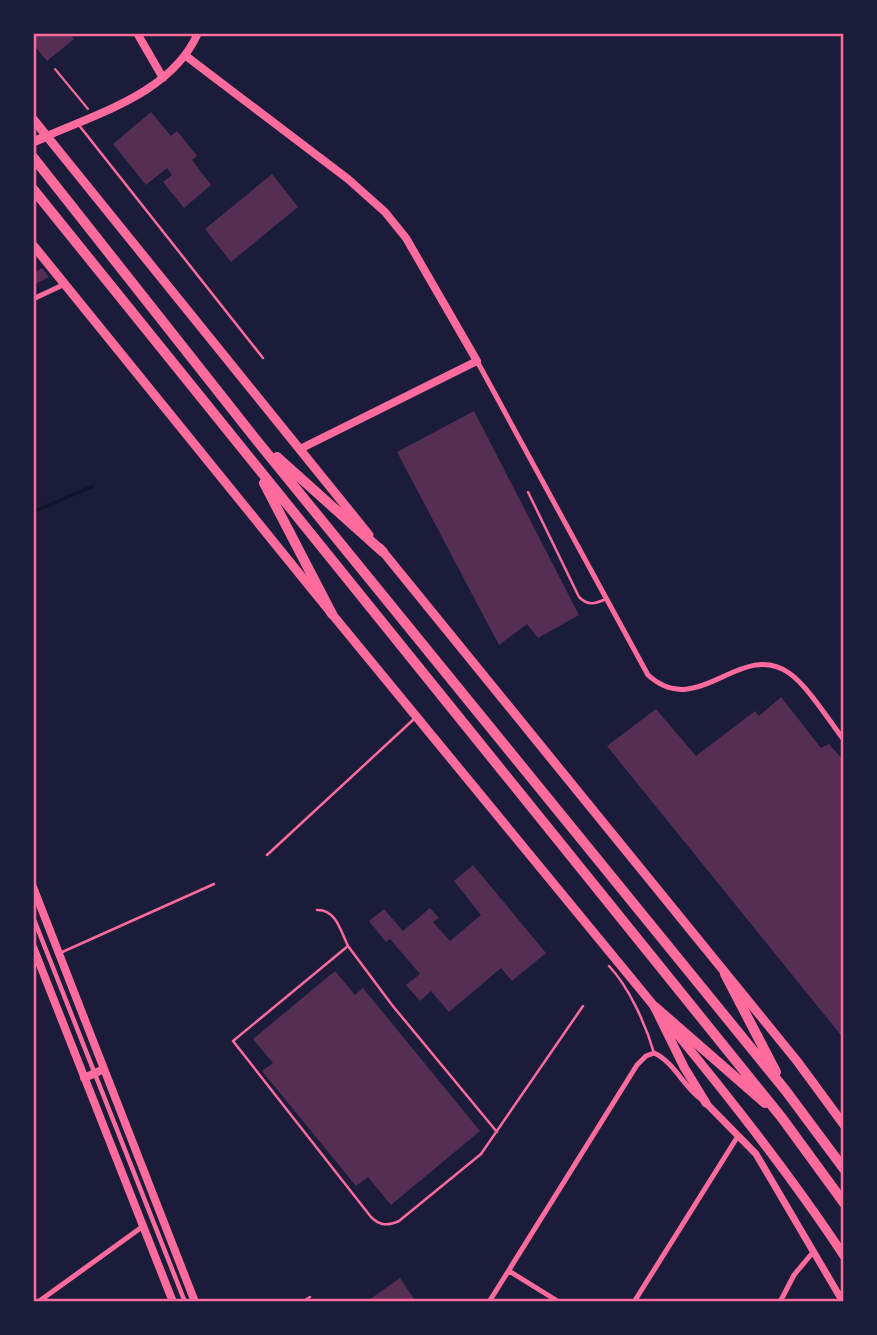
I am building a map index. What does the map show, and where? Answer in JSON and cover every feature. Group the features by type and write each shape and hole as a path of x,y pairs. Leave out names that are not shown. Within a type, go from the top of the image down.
{"highway":[{"path":"33,158 254,437 786,1091 844,1169"},
{"path":"33,189 782,1118 844,1203"},
{"path":"254,437 383,552"},
{"path":"254,464 331,614"},
{"path":"725,974 786,1091"},
{"path":"654,1007 782,1118"}],"main road":[{"path":"137,33 163,78"},
{"path":"33,142 144,92 186,56 198,33"},
{"path":"186,56 348,179 385,212 406,238 477,360 300,449"},
{"path":"33,119 797,1061 844,1125"},
{"path":"33,245 331,614 741,1113 795,1184 844,1256"},
{"path":"33,887 195,1302"},
{"path":"33,947 173,1302"},
{"path":"654,1007 684,1067 706,1103"},
{"path":"84,1078 104,1069"}],"street":[{"path":"33,299 65,284"},
{"path":"477,360 649,675 659,685 671,690 693,689 746,668 770,665 791,674 844,740"},
{"path":"33,917 185,1302"},
{"path":"489,1302 638,1065 646,1056 654,1053 664,1059 685,1085 755,1154 844,1302"},
{"path":"634,1302 738,1136"},
{"path":"38,1302 142,1227"},
{"path":"780,1302 794,1275 814,1251"},
{"path":"509,1271 559,1302"}],"lane":[{"path":"77,123 262,358"},
{"path":"528,492 579,597 585,603 594,604 606,599"},
{"path":"267,855 416,717"},
{"path":"59,953 214,884"},
{"path":"317,910 332,914 348,946 392,1005 497,1132"},
{"path":"348,946 233,1041 318,1152 375,1221 385,1225 399,1221 481,1154 583,1006"},
{"path":"609,966 620,979 643,1021 654,1053"},
{"path":"302,1302 310,1297"}],"path":[{"path":"55,69 93,116"}],"building":[{"path":"33,33 70,33 74,39 47,61 33,44"},
{"path":"151,112 171,136 177,131 197,156 192,160 211,185 184,208 163,182 172,175 167,168 146,185 113,144"},
{"path":"272,174 298,207 231,262 205,229"},
{"path":"42,268 49,277 33,285 33,273"},
{"path":"474,411 579,615 538,638 527,624 499,645 397,452"},
{"path":"781,697 821,748 829,744 844,761 844,1039 607,746 656,709 696,756 755,711 759,716"},
{"path":"473,865 546,953 512,981 501,968 449,1012 431,991 420,1001 406,985 420,974 390,939 386,942 369,921 384,909 403,931 430,908 439,918 433,922 450,941 481,915 454,881"},
{"path":"335,971 355,995 363,988 480,1131 391,1205 368,1177 356,1186 262,1071 273,1063 253,1039"},
{"path":"400,1278 416,1302 366,1302"}],"waterway":[{"path":"33,512 93,486"}]}
